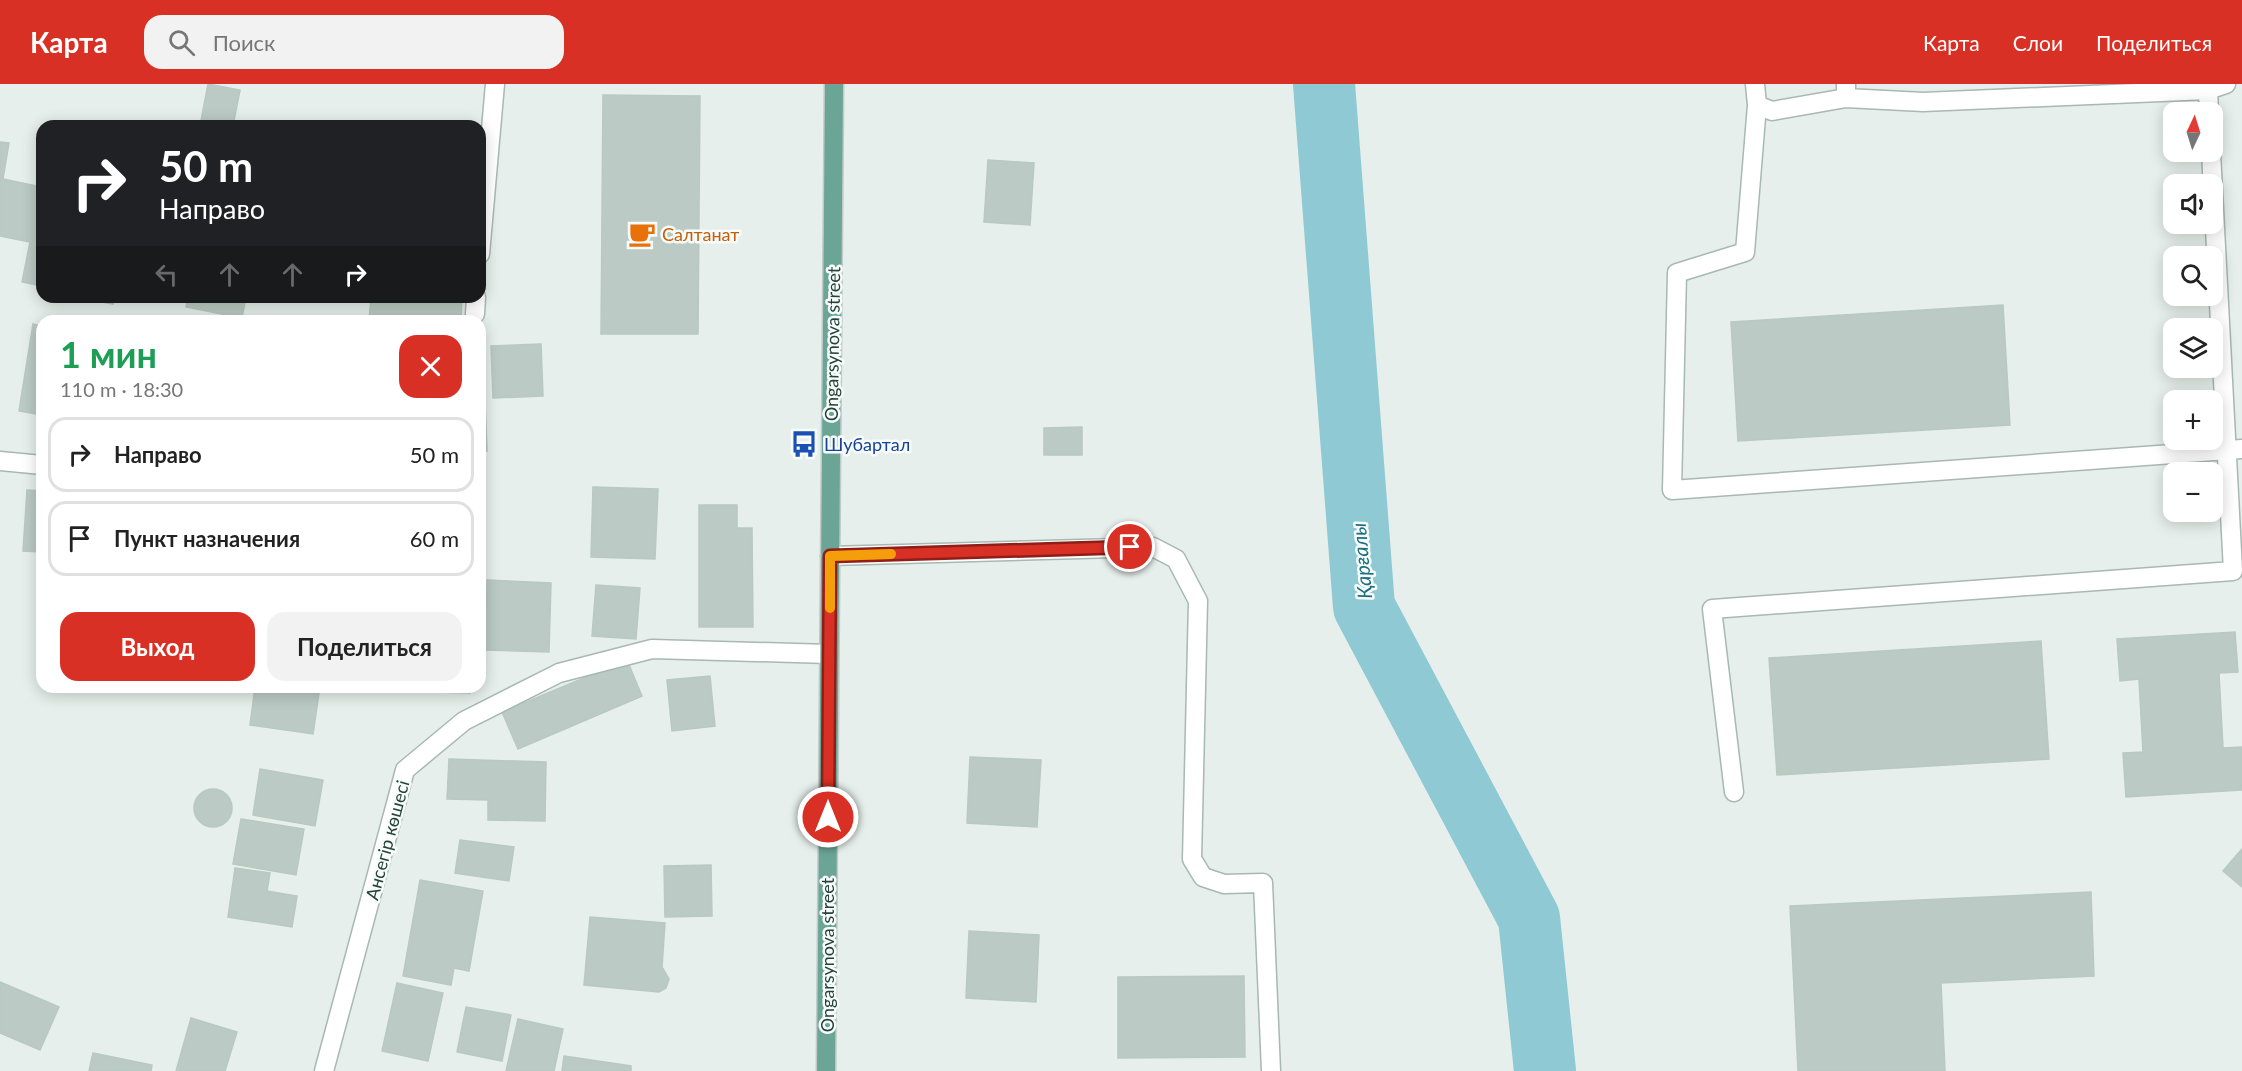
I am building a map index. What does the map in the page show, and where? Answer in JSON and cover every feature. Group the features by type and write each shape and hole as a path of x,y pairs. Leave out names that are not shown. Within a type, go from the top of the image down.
{"main road":[{"name":"Ongarsynova street","path":"826,1071 834,84"}],"street":[{"path":"486,186 495,84"},
{"path":"1755,84 1756,105 1744,252 1677,273 1672,490 2234,450"},
{"path":"1756,105 1772,111 1846,91 1923,102 2208,90 2226,84"},
{"path":"2208,90 2209,102"},
{"path":"1734,792 1712,609 2233,571 2234,450 2212,162"},
{"path":"0,460 36,464"},
{"path":"830,556 1153,547 1176,559 1198,602 1192,859 1203,877 1224,884 1263,883 1271,1071"},
{"name":"Ансегір көшесі","path":"324,1071 405,770 464,721 559,673 652,649 829,654"}],"building":[{"path":"208,84 240,90 234,120 201,120"},
{"path":"603,95 700,96 698,334 601,334"},
{"path":"0,142 9,143 3,179 36,186 36,285 22,282 30,242 0,236"},
{"path":"988,160 1034,163 1030,225 984,222"},
{"path":"187,303 245,303 243,315 227,315 186,307"},
{"path":"370,303 462,303 461,315 370,315"},
{"path":"2003,305 2010,425 1738,441 1731,322"},
{"path":"33,324 36,325 36,414 19,411"},
{"path":"541,344 543,396 493,398 491,346"},
{"path":"1082,427 1082,455 1044,455 1044,428"},
{"path":"593,487 658,489 655,559 591,557"},
{"path":"27,490 36,491 36,552 23,551"},
{"path":"699,505 737,505 737,528 752,528 753,627 699,627"},
{"path":"487,580 551,583 549,652 486,650"},
{"path":"596,585 640,588 636,639 592,636"},
{"path":"2235,632 2238,672 2219,673 2223,748 2242,747 2242,790 2126,797 2123,753 2143,752 2139,679 2120,681 2117,639"},
{"path":"2041,641 2049,759 1777,775 1769,658"},
{"path":"627,660 642,696 518,749 502,712"},
{"path":"710,676 715,726 672,731 667,680"},
{"path":"254,693 319,693 313,734 250,725"},
{"path":"970,757 1041,760 1037,827 967,823"},
{"path":"449,759 546,762 545,821 488,820 488,800 447,799"},
{"path":"260,769 323,780 315,826 253,815"},
{"path":"213,789 220,790 226,795 231,801 231,815 226,821 220,826 213,827 206,826 200,821 195,815 194,808 195,801 200,795 206,790"},
{"path":"241,819 304,829 296,875 233,864"},
{"path":"460,840 514,847 509,881 455,873"},
{"path":"2242,849 2242,887 2223,871"},
{"path":"711,865 712,916 665,917 664,866"},
{"path":"235,868 270,873 267,891 297,896 292,927 228,917"},
{"path":"420,880 483,891 469,971 454,968 451,985 403,976"},
{"path":"2091,892 2094,976 1941,983 1945,1071 1798,1071 1790,906"},
{"path":"590,917 665,923 662,967 669,979 666,988 659,992 584,985"},
{"path":"969,931 1039,935 1036,1002 966,998"},
{"path":"1244,976 1245,1057 1118,1058 1118,977"},
{"path":"0,982 59,1007 40,1050 0,1033"},
{"path":"397,983 443,993 428,1061 382,1051"},
{"path":"466,1007 511,1015 502,1061 457,1052"},
{"path":"191,1018 237,1032 225,1071 176,1071"},
{"path":"518,1019 563,1029 554,1071 506,1071"},
{"path":"93,1053 152,1065 151,1071 89,1071"},
{"path":"564,1056 631,1066 631,1071 562,1071"}],"waterway":[{"name":"Қарғалы","path":"1324,84 1364,607 1529,918 1545,1071"}],"slow traffic":[{"path":"830,608 830,556 891,554"}],"place":[{"name":"Салтанат","path":"642,234"},
{"name":"Шубартал","path":"804,444"}],"route":[{"path":"828,817 830,556 1130,547"}]}
